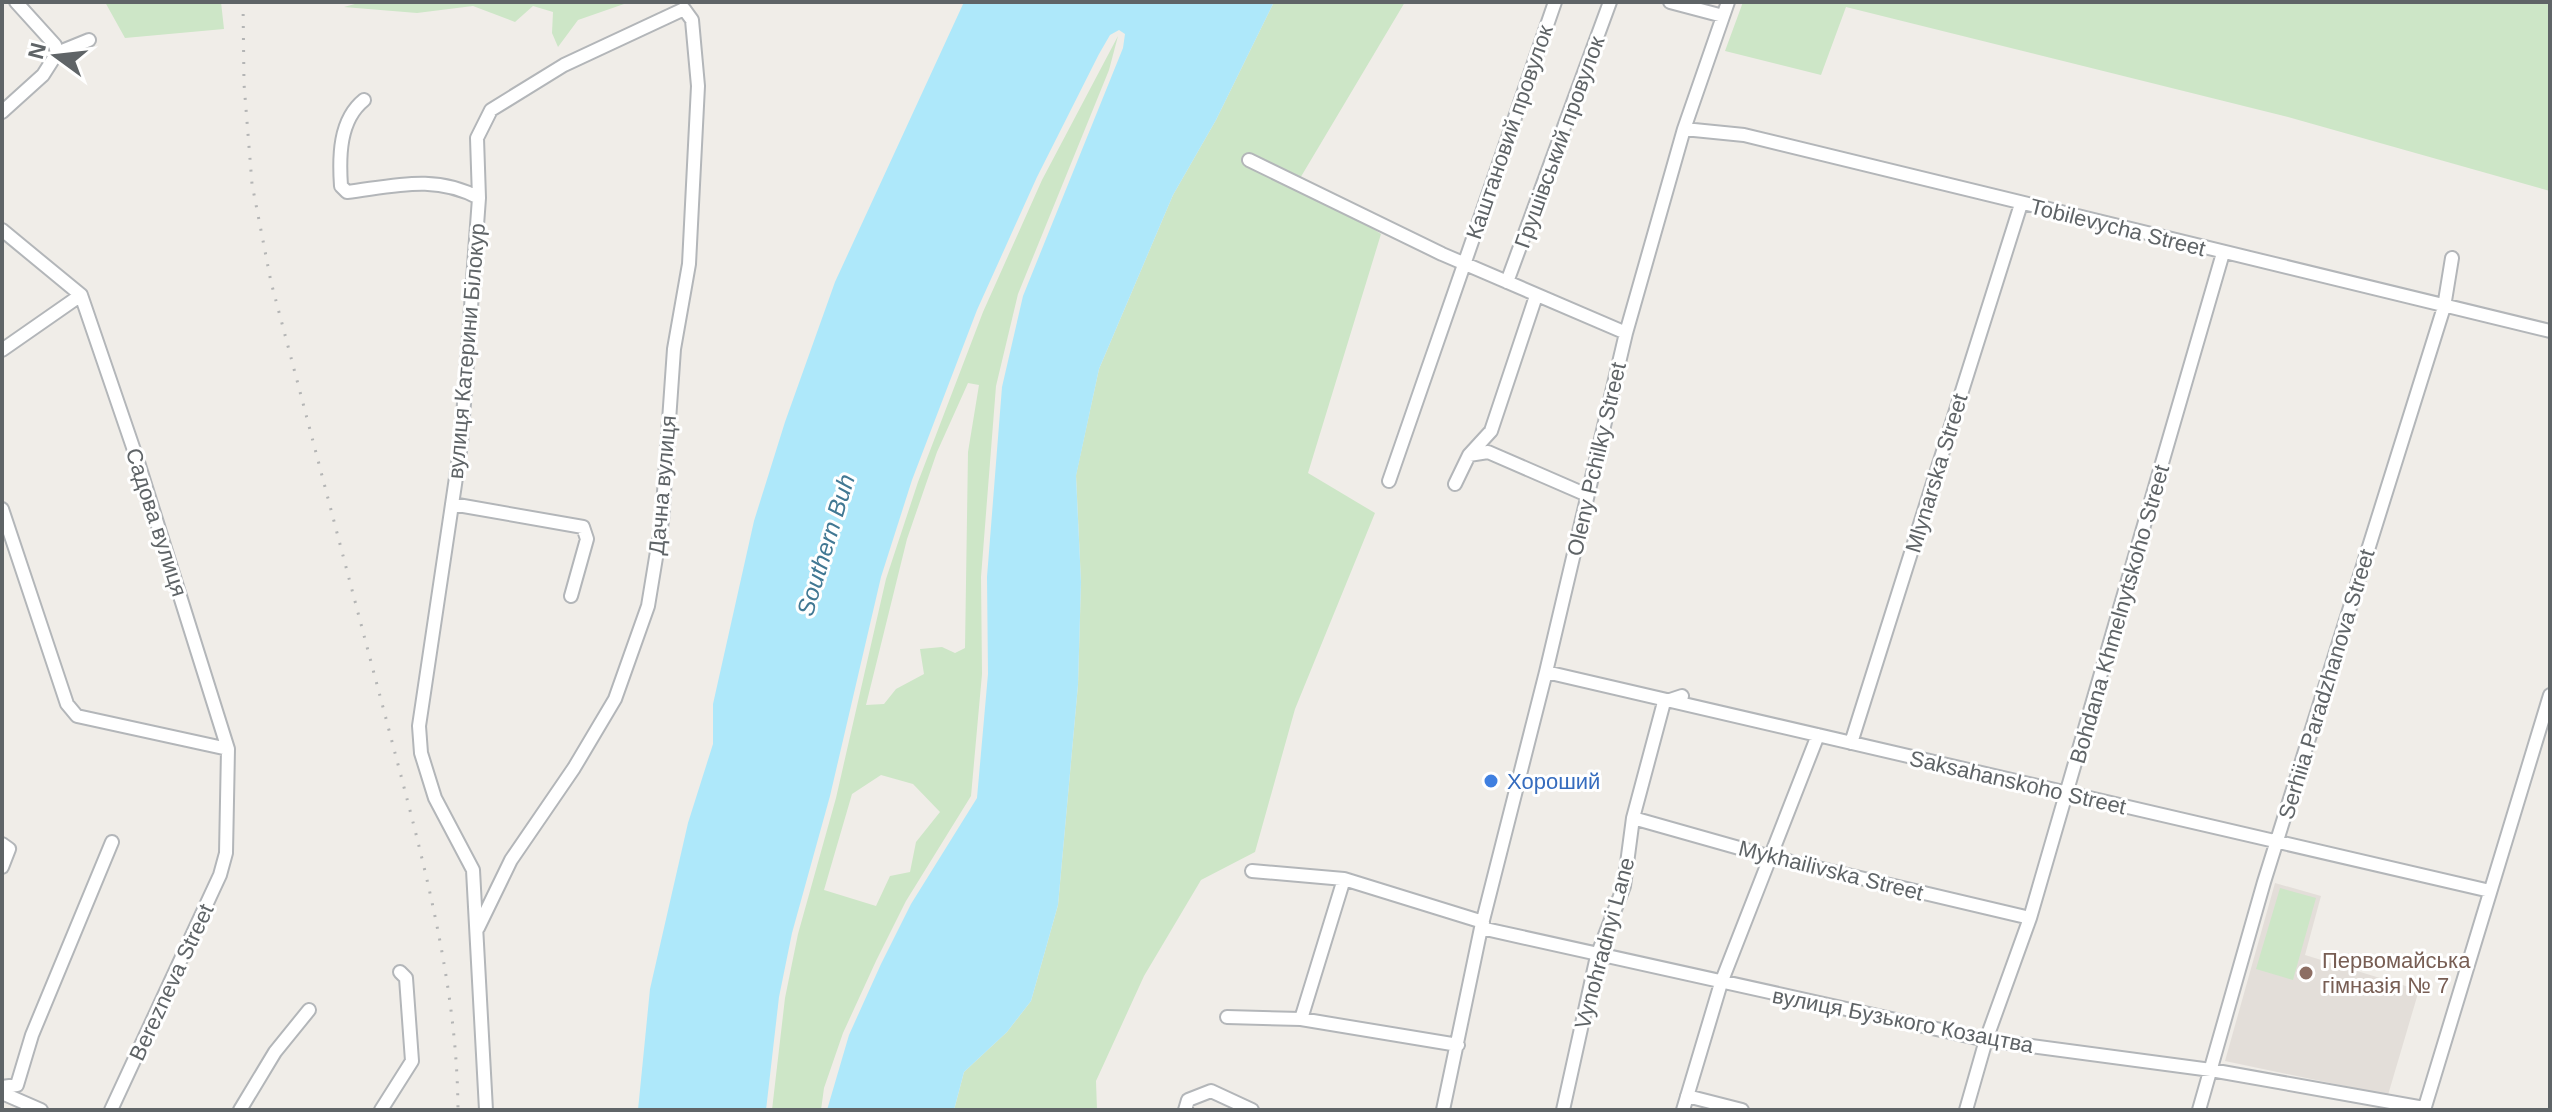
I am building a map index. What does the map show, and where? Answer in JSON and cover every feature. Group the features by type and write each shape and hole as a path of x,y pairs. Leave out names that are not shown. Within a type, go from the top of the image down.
{"street":[{"path":"16,2 55,45 57,53"},
{"name":"Каштановий провулок","path":"1389,481 1462,263 1555,2"},
{"name":"Грушівський провулок","path":"1507,282 1610,2"},
{"path":"1670,2 1723,16"},
{"name":"Oleny Pchilky Street","path":"1443,1110 1482,925 1626,333 1684,129 1728,2"},
{"name":"вулиця Катерини Білокур","path":"486,1110 473,870 435,798 421,753 419,726 461,444 479,198 477,138 491,110 564,65 686,5"},
{"name":"Дачна вулиця","path":"478,928 511,860 574,768 615,699 648,606 662,521 674,349 689,264 698,86 692,20 686,5"},
{"path":"2,112 43,75 57,53 89,40"},
{"name":"вулиця Катерини Білокур","path":"364,100 353,109 345,126 341,186 347,192 427,182 455,185 479,198"},
{"name":"Tobilevycha Street","path":"1684,129 1744,135 2550,331"},
{"name":"Каштановий провулок","path":"1249,160 1462,263 1626,333"},
{"name":"Mlynarska Street","path":"1851,743 2021,204"},
{"path":"2,230 81,295 2,350"},
{"name":"Bohdana Khmelnytskoho Street","path":"1966,1110 1986,1040 2030,918 2223,253"},
{"name":"Serhiia Paradzhanova Street","path":"2199,1110 2277,844 2444,307 2452,258"},
{"name":"Садова вулиця","path":"81,295 228,749 226,853"},
{"path":"1455,484 1469,455 1491,431 1536,296"},
{"path":"1469,455 1488,452 1587,495"},
{"name":"вулиця Катерини Білокур","path":"452,504 583,527 587,539 571,596"},
{"path":"2,509 67,704 77,716 92,722 228,749"},
{"name":"Saksahanskoho Street","path":"1546,672 1664,702 2490,891"},
{"path":"2424,1109 2550,695"},
{"path":"1664,702 1682,696"},
{"name":"Vynohradnyi Lane","path":"1563,1110 1597,956 1624,886 1633,818 1664,702"},
{"path":"1683,1110 1721,983 1818,735"},
{"name":"Mykhailivska Street","path":"1633,818 1771,857 2030,918"},
{"path":"2,1090 17,1085 32,1035 112,842"},
{"path":"2,844 9,849 2,867"},
{"name":"Berezneva Street","path":"111,1110 187,951 220,875 226,853"},
{"path":"1252,871 1344,879 1482,925"},
{"path":"1301,1019 1344,879"},
{"name":"вулиця Бузького Козацтва","path":"1482,925 1597,956 1986,1040 2211,1070 2424,1109"},
{"path":"381,1110 412,1061 406,978 400,972"},
{"path":"240,1110 275,1052 309,1010"},
{"path":"1227,1017 1301,1019 1458,1045"},
{"path":"2,1090 41,1110"},
{"path":"1185,1110 1188,1100 1211,1091 1252,1110"},
{"path":"1687,1096 1742,1110"}],"shaded area":[{"name":"Первомайська гімназія № 7","path":"2275,883 2321,896 2305,955 2419,990 2388,1095 2225,1061"}],"green space":[{"path":"105,2 221,2 224,29 125,38"},
{"path":"362,2 624,4 578,20 558,47 552,33 553,12 533,6 515,22 473,6 417,13 344,7"},
{"path":"1274,2 1405,2 1299,180 1381,234 1308,473 1375,513 1295,709 1255,852 1201,880 1144,976 1096,1081 1097,1110 954,1110 964,1072 1007,1032 1031,1001 1058,905 1078,685 1081,582 1076,475 1099,369 1173,195 1216,120"},
{"path":"1743,2 2550,2 2550,191 2288,117 1846,7 1821,75 1725,51"},
{"path":"1118,36 1109,70 1018,294 996,386 981,577 982,674 971,796 906,901 876,961 843,1033 824,1088 821,1110 772,1110 785,998 798,934 836,798 886,579 918,482 983,312 1042,180","holes":["968,383 979,385 968,452 965,648 955,653 942,647 920,649 924,674 896,689 884,704 866,705 907,539 937,452","881,775 913,784 940,812 916,842 910,872 890,876 876,906 824,890 852,794"]},
{"path":"2280,888 2316,898 2293,980 2256,969"}],"water":[{"name":"Southern Buh","path":"964,2 1274,2 1216,120 1173,195 1099,369 1076,476 1081,582 1078,685 1058,905 1031,1001 1007,1032 964,1072 954,1110 827,1110 849,1035 881,964 911,904 977,798 988,674 987,577 1002,387 1023,296 1123,48 1125,34 1119,30 1110,35 1099,54 1037,177 977,310 912,480 881,577 830,796 792,933 779,997 766,1110 638,1110 650,989 688,823 713,744 713,704 754,521 785,422 835,282"}],"railway":[{"path":"243,2 244,84 252,184 271,282 410,809 433,909 451,1009 458,1110"}],"place":[{"name":"Хороший","path":"1491,781"},
{"name":"Первомайська гімназія № 7","path":"2306,973"}]}
